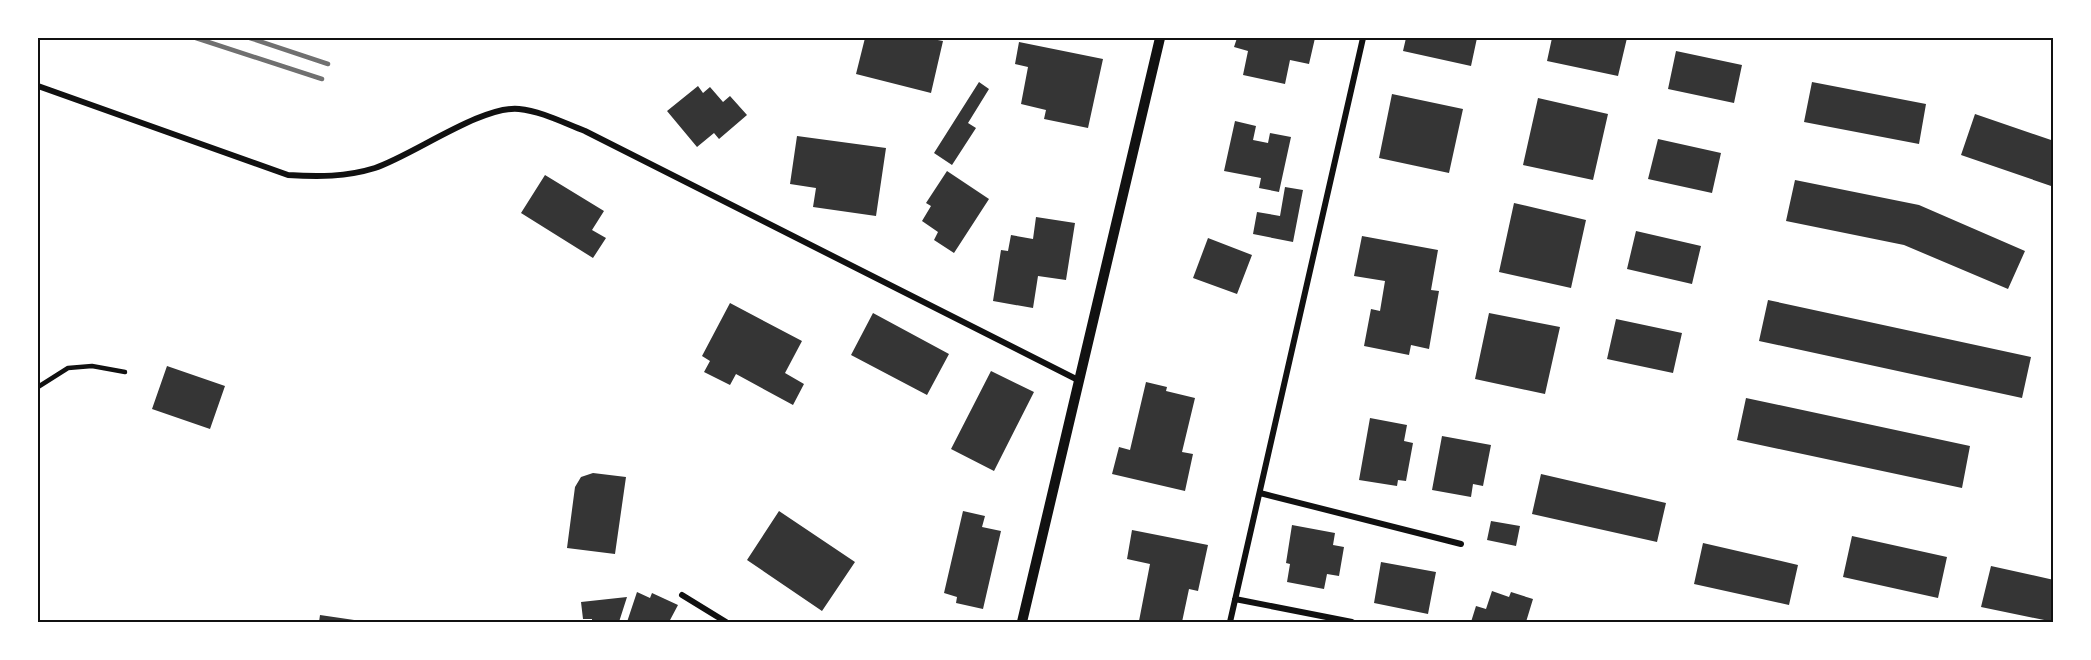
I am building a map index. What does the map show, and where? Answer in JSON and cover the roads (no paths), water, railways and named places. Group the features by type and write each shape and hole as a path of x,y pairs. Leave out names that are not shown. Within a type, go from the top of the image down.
{"street":[{"path":"1022,622 1160,38"},
{"path":"1230,622 1363,38"},
{"path":"38,86 288,176 345,176 376,168 488,114 518,108 585,131 1078,380"},
{"path":"1260,492 1461,544"},
{"path":"682,595 726,622"},
{"path":"1235,599 1352,622"}],"lane":[{"path":"38,387 68,368 92,366 124,372"}],"railway":[{"path":"196,38 322,79"},
{"path":"250,38 328,64"}]}
